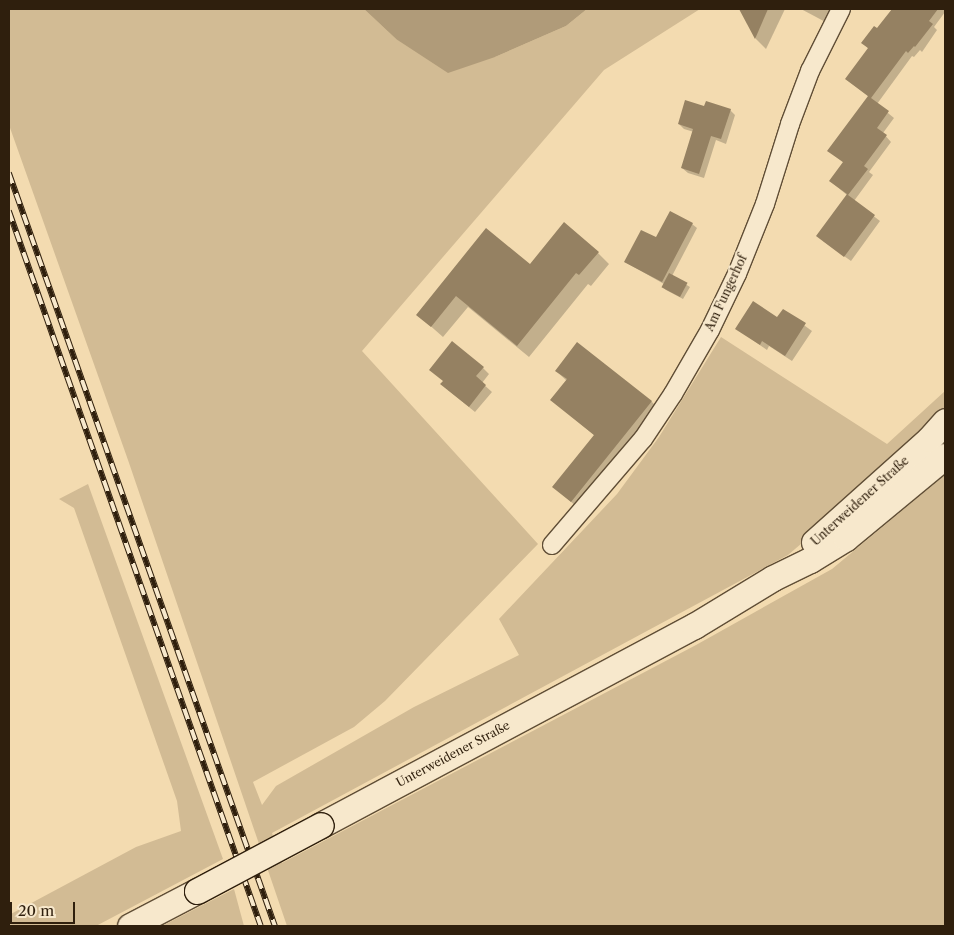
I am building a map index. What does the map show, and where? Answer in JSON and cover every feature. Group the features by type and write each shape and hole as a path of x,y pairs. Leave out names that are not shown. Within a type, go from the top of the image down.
{"street":[{"name":"Am Fungerhof","path":"552,545 643,440 673,394 710,330 737,274 765,204 790,124 810,71 841,9"},
{"name":"Unterweidener Straße","path":"773,578 864,498 945,421"},
{"name":"Unterweidener Straße","path":"130,926 694,626 773,578 810,560 846,538 945,456"}],"shaded area":[{"path":"9,9 364,9 396,39 495,57 566,26 587,9 700,9 604,70 362,351 538,544 385,701 354,727 253,782 262,805 276,786 414,707 519,655 499,619 617,494 659,437 721,337 887,444 945,391 945,413 891,467 788,555 272,833 282,863 696,645 832,569 945,475 945,926 287,926 128,460 9,125"},
{"path":"364,9 587,9 566,26 495,57 448,73 396,39"},
{"path":"88,484 223,859 96,926 9,926 9,915 136,847 181,831 177,801 74,508 59,499"},
{"path":"234,889 244,926 162,926"}],"building":[{"path":"739,9 768,9 755,39"},
{"path":"892,9 938,9 929,21 933,24 915,47 908,53 906,51 871,98 889,111 877,128 887,135 864,166 868,169 848,195 875,215 844,257 816,236 847,194 829,181 843,162 827,151 868,96 845,79 868,48 861,43 874,26 877,28"},
{"path":"685,100 704,106 706,101 731,109 721,139 711,136 699,174 681,168 693,129 678,124"},
{"path":"670,211 693,223 662,282 624,262 641,230 656,237"},
{"path":"564,222 599,252 579,275 576,273 517,346 456,296 431,327 416,315 486,228 530,264"},
{"path":"669,273 688,283 680,297 661,287"},
{"path":"753,301 777,317 783,309 806,323 785,356 762,341 760,345 735,329"},
{"path":"452,341 484,367 476,376 486,385 469,407 440,384 443,381 429,370"},
{"path":"577,342 652,401 571,502 552,487 594,435 550,400 567,379 555,371"}],"railway":[{"path":"9,173 275,926"},
{"path":"9,211 261,926"}]}
